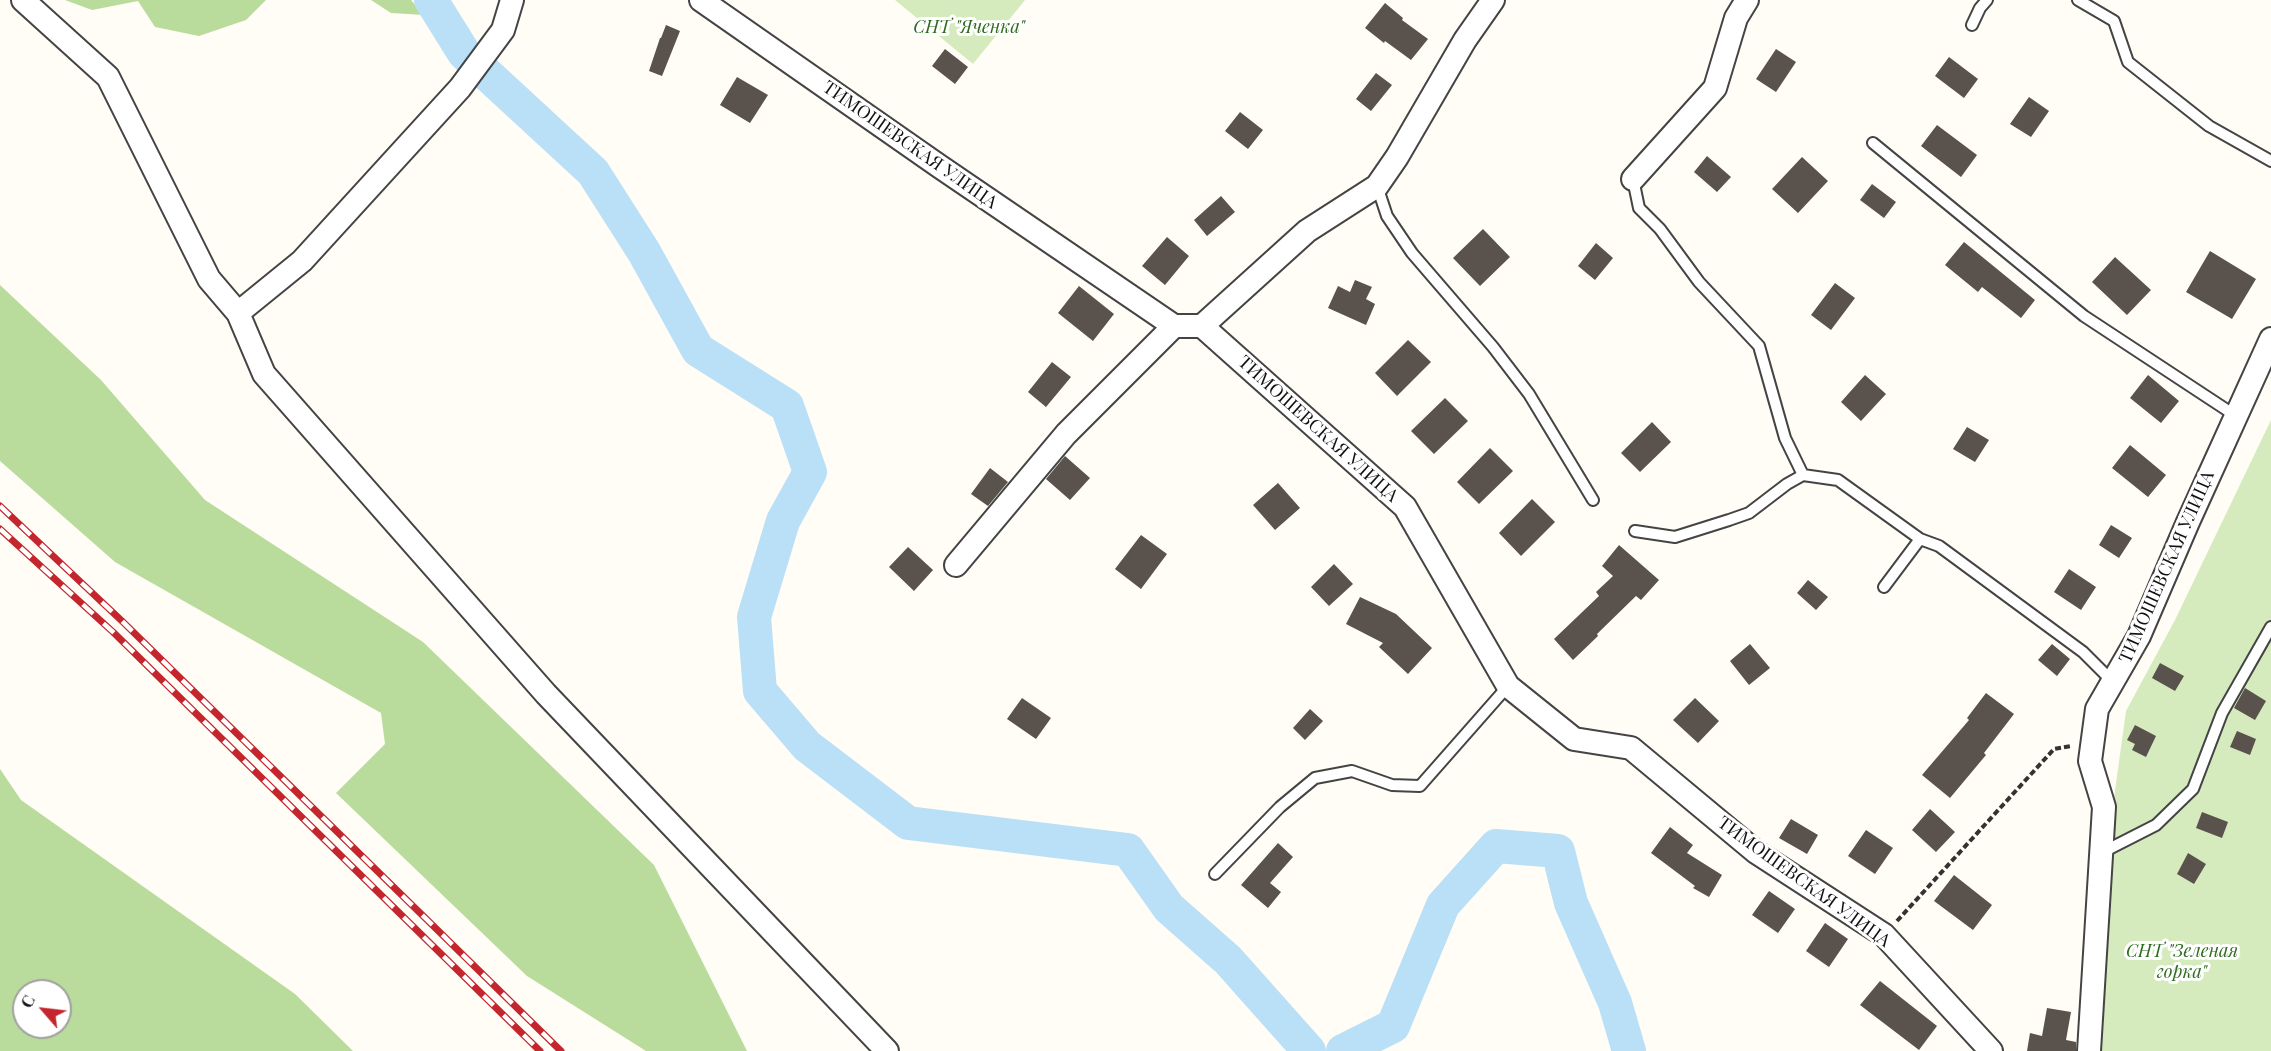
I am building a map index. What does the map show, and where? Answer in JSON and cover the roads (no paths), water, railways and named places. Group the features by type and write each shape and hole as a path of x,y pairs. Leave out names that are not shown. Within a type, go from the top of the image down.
{"street":[{"path":"23,0 108,77 209,279 238,313 264,374 546,694 887,1051"},
{"path":"238,313 302,261 460,88 503,30 512,0"},
{"name":"ТИМОШЕВСКАЯ УЛИЦА","path":"701,0 1174,326"},
{"path":"956,565 1066,434 1174,326 1202,326 1307,231 1377,186 1397,157 1465,40 1493,0"},
{"path":"1633,179 1715,87 1736,18 1747,0"},
{"name":"ТИМОШЕВСКАЯ УЛИЦА","path":"1202,326 1405,507 1508,686 1574,739 1631,748 1756,852 1884,935 1991,1051"},
{"name":"ТИМОШЕВСКАЯ УЛИЦА","path":"2089,1051 2104,807 2090,761 2097,709 2139,636 2271,339"}],"lane":[{"path":"1972,25 1980,8 1987,0"},
{"path":"2078,0 2114,21 2128,62 2209,126 2271,161"},
{"path":"1873,143 2084,316 2235,416"},
{"path":"1633,179 1639,208 1660,229 1699,282 1759,346 1785,438 1803,475"},
{"path":"1377,186 1387,216 1412,253 1493,347 1529,394 1593,500"},
{"path":"1635,531 1675,537 1749,513 1787,484 1803,475 1838,480 1920,539 1939,546 2083,652 2114,682"},
{"path":"1884,587 1920,539"},
{"path":"2100,853 2156,825 2193,789 2222,713 2271,627"},
{"path":"1215,874 1280,807 1315,778 1352,771 1392,785 1420,786 1508,686"}],"waterway":[{"path":"431,0 464,53 593,172 644,252 698,350 787,406 810,472 783,521 754,617 760,691 807,746 908,823 1128,850 1169,908 1228,960 1309,1051"},
{"path":"1343,1051 1393,1026 1443,905 1496,846 1558,851 1571,903 1615,1003 1629,1051"}],"railway":[{"path":"0,506 123,622 561,1051"},
{"path":"0,529 113,632 540,1051"}],"park label":[{"name":"СНТ \"Яченка\"","path":"969,27"},
{"name":"СНТ \"Зеленая горка\"","path":"2182,961"}]}
